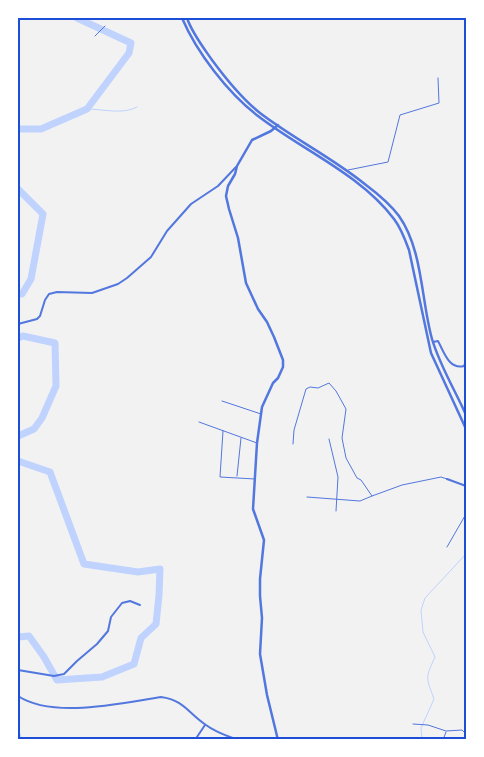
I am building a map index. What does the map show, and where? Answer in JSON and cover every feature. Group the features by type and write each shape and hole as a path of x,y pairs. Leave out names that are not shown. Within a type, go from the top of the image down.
{"street":[{"path":"182,18 202,52 226,85 243,104 275,128 345,174 381,204 395,220 409,250 431,353 466,429"},
{"path":"187,18 205,50 246,101 278,125 348,170 385,200 399,216 410,237 433,342 466,415"},
{"path":"18,324 36,320 40,316 49,294 57,292 92,293 118,284 127,278 151,257 167,231 192,204 218,186 237,166 252,140 278,125"},
{"path":"237,166 228,186 226,196 228,209 238,238 246,283 258,309 267,322 283,360 283,367 270,390 261,414 257,443 253,509 264,540 260,587 262,618 260,654 267,695 278,740"},
{"path":"345,174 348,170"},
{"path":"381,204 385,200"},
{"path":"418,295 423,294"},
{"path":"433,342 438,341 455,367 464,366 466,360"},
{"path":"450,394 455,391"},
{"path":"447,479 466,486"},
{"path":"18,670 54,676 64,674 97,644 108,631 111,617 122,603 130,601 140,605"},
{"path":"18,696 34,704 78,708 161,696 167,697 183,704 205,725 238,740"},
{"path":"195,740 205,725"}],"lane":[{"path":"95,36 105,26"},
{"path":"348,170 388,162 400,115 439,104 438,78"},
{"path":"293,444 294,430 306,389 310,387 318,388 329,383 336,391 347,412 342,438 346,458 357,478 361,480 372,496"},
{"path":"222,401 261,414"},
{"path":"199,422 257,443"},
{"path":"223,431 220,477 255,479"},
{"path":"237,477 241,438"},
{"path":"329,440 338,477 336,511"},
{"path":"307,497 360,501 402,485 441,477 447,479"},
{"path":"447,547 466,514"},
{"path":"413,724 428,725 446,731 462,730 466,734"},
{"path":"443,740 446,731"}],"waterway":[{"path":"18,129 41,129 87,109 129,53 131,43 77,18"},
{"path":"87,109 126,111 137,107"},
{"path":"18,189 43,214 31,279 22,294 18,294"},
{"path":"18,338 23,336 55,343 56,386 42,418 34,429 18,436"},
{"path":"18,461 50,472 84,564 138,572 160,569 156,624 141,638 134,664 102,677 57,680 29,636 18,637"},
{"path":"422,740 421,728 434,699 429,686 428,674 435,657 423,632 421,610 425,598 466,554"},
{"path":"18,728 22,740"}]}
